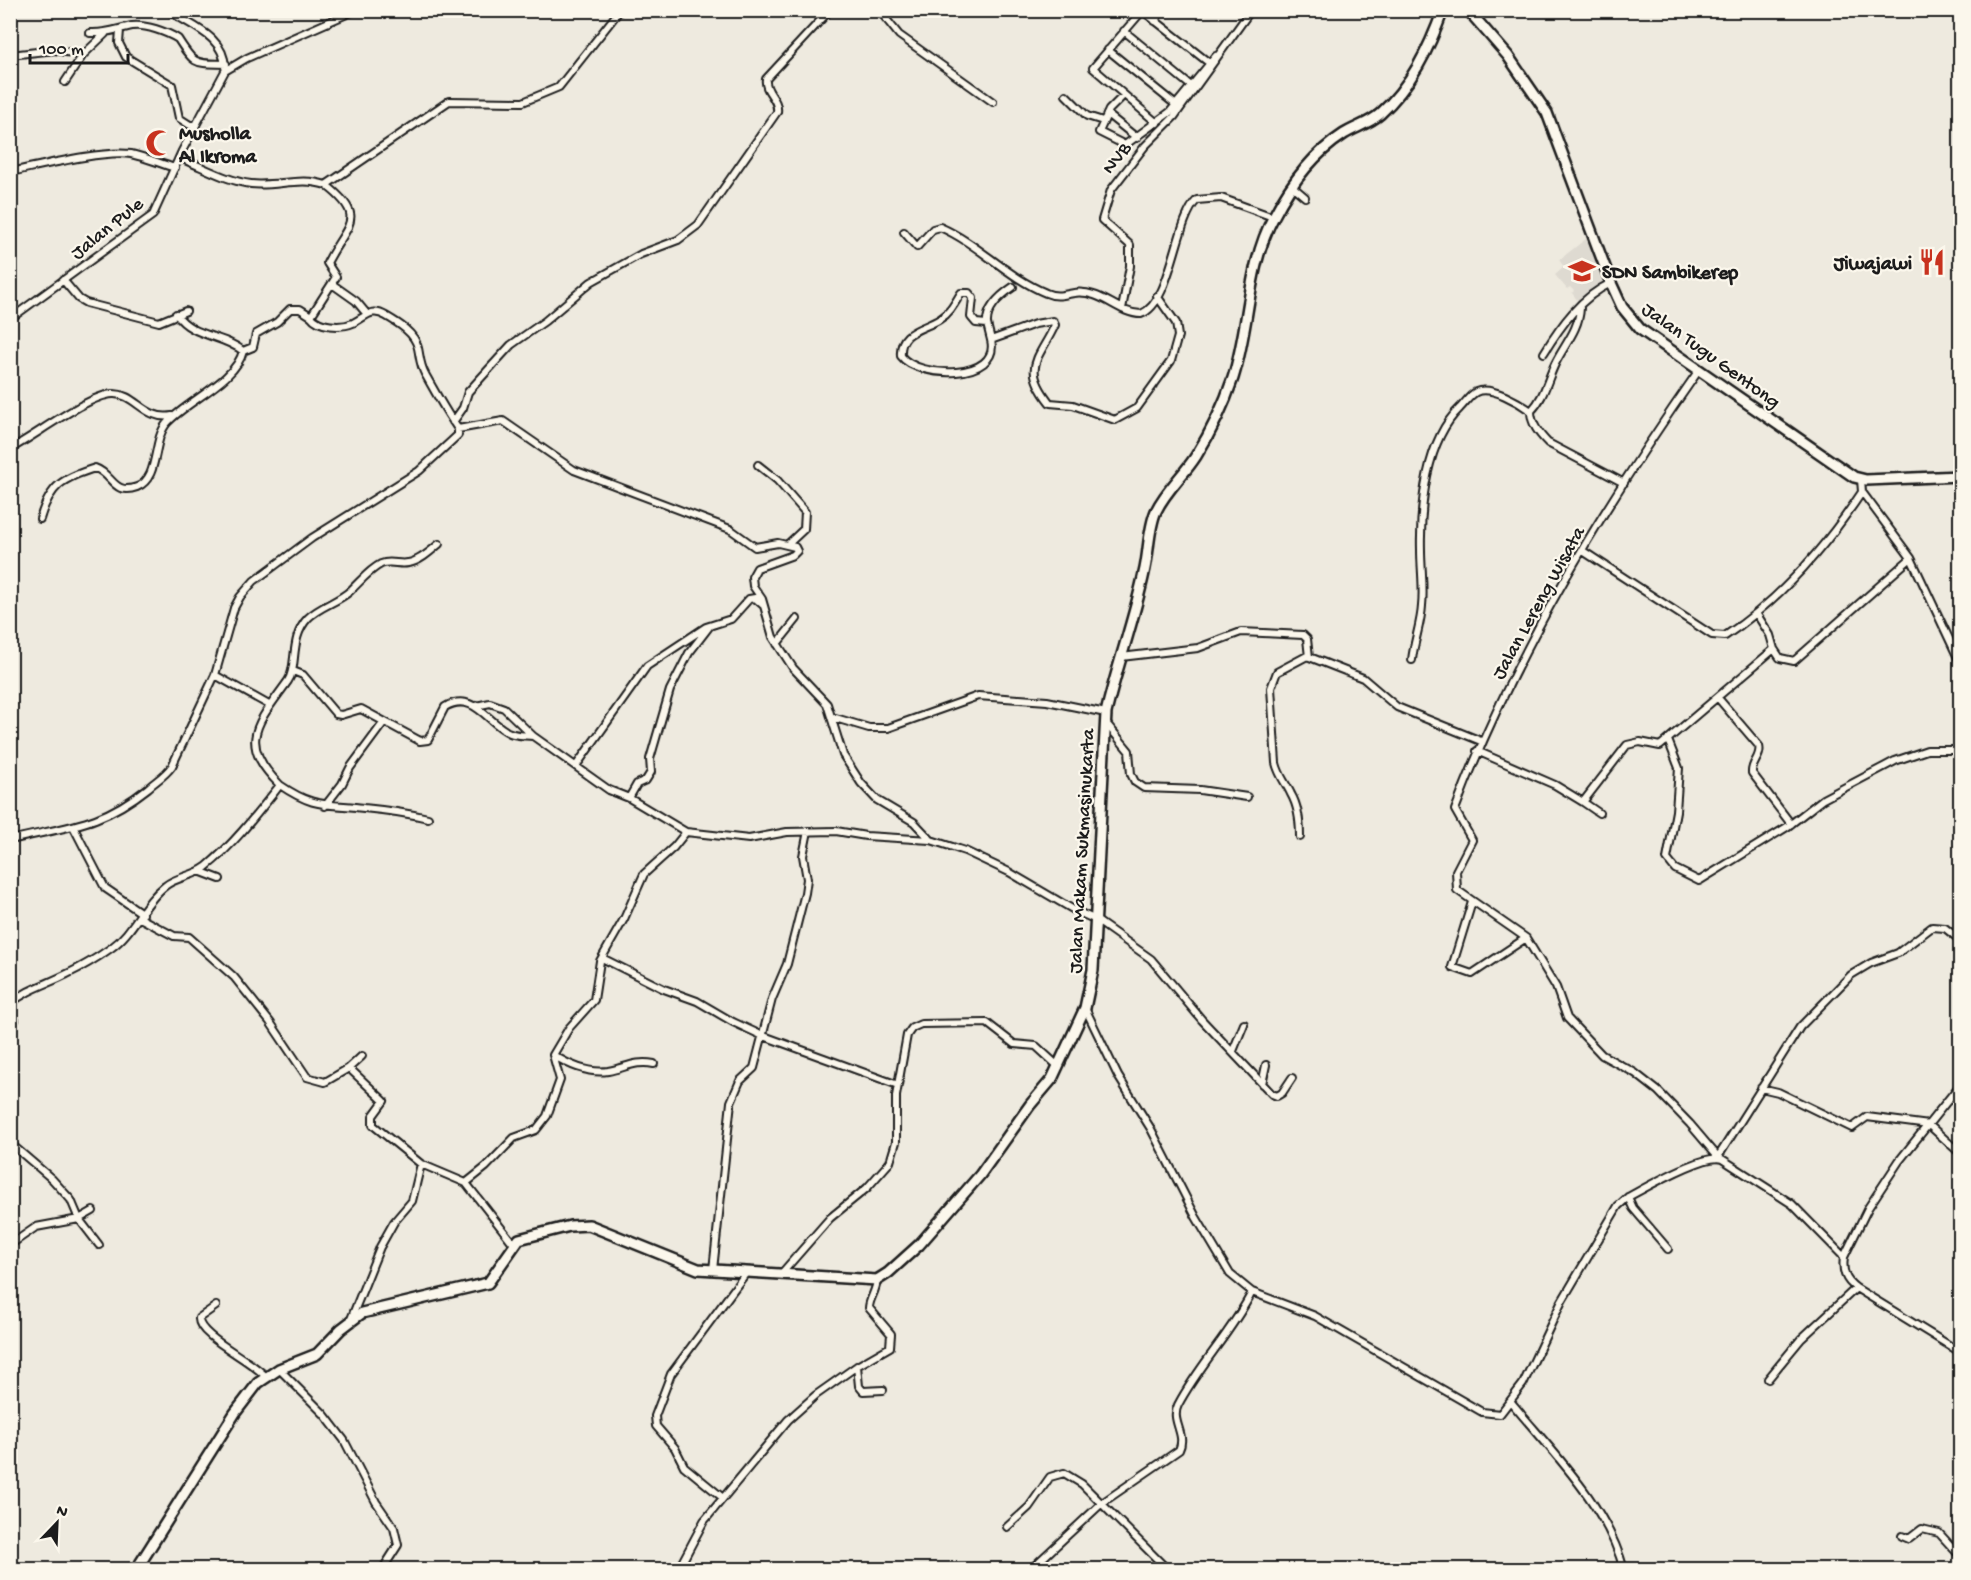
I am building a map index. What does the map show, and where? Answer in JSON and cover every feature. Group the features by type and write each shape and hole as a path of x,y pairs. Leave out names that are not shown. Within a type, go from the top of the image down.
{"street":[{"path":"168,10 205,30 225,68"},
{"path":"90,33 105,33 132,26 146,27 178,39 184,52 196,62 225,68 356,10"},
{"path":"326,185 378,153 449,101 523,102 550,93 559,87 620,10"},
{"path":"453,422 463,408 468,392 511,345 545,321 591,282 641,254 678,240 698,225 777,112 777,103 766,88 766,79 830,10"},
{"path":"879,10 899,35 993,102"},
{"path":"1151,10 1208,62"},
{"path":"1124,95 1107,114 1099,132 1125,145 1157,123 1176,105 1208,62 1221,51 1251,10"},
{"name":"Jalan Makam Sukmasinukarta","path":"877,1280 919,1245 980,1175 1059,1067 1085,1008 1093,970 1106,718 1144,573 1156,512 1173,484 1195,457 1212,427 1233,378 1246,324 1252,276 1273,217 1292,186 1316,155 1345,133 1379,115 1405,85 1426,53 1443,10"},
{"name":"Jalan Tugu Gentong","path":"1468,10 1508,56 1547,113 1611,283 1622,307 1640,329 1813,450 1861,479"},
{"path":"1157,123 1093,68 1143,11 1158,16"},
{"path":"120,30 119,43 124,54 172,85 179,118 190,125 196,125"},
{"path":"1124,31 1191,86"},
{"path":"65,82 83,55 105,33"},
{"path":"10,55 48,50 83,55"},
{"path":"1108,50 1176,105"},
{"name":"NVB","path":"1122,309 1130,266 1130,245 1102,220 1111,190 1145,146 1174,117 1221,51"},
{"name":"Jalan Pule","path":"10,320 153,215 225,68"},
{"path":"1066,94 1087,116 1103,122"},
{"path":"1107,114 1137,138"},
{"path":"10,172 58,161 117,154 130,154 175,168"},
{"path":"180,158 233,180 251,184 312,180 326,185 344,200 351,216 347,232 327,262 336,276 311,316"},
{"path":"1292,186 1305,197"},
{"path":"904,232 917,247 933,229 940,227 980,248 1023,282 1040,291 1059,298 1069,292 1085,292 1136,314 1145,313 1157,296 1172,266 1189,209 1197,200 1221,198 1273,217"},
{"path":"63,280 79,299 86,303 159,322 186,311"},
{"path":"1544,353 1567,317 1611,283"},
{"path":"332,284 356,301 366,314"},
{"path":"987,324 981,326 973,321 973,298 969,293 961,293 953,307 940,320 907,336 901,347 901,356 926,370 958,372 973,369 988,360 993,352 987,315 1000,296 1014,287"},
{"path":"991,340 1035,324 1053,321 1055,325 1047,344 1034,366 1033,374 1039,389 1050,403 1073,405 1115,420 1137,408 1171,361 1178,336 1176,323 1157,296"},
{"path":"1531,411 1539,403 1555,363 1574,332 1580,308"},
{"path":"10,840 74,828 122,806 168,772 217,676 234,608 254,582 352,511 419,471 456,438 458,429 419,361 418,347 410,333 378,312 366,314 353,323 338,325 321,323 300,309 290,309 277,322 256,334 253,347 243,351"},
{"path":"176,314 186,327 228,342 243,351"},
{"path":"40,519 46,499 62,480 74,474 95,468 105,473 116,488 123,490 140,486 150,474 163,427 239,365 243,351"},
{"name":"Jalan Lereng Wisata","path":"1472,902 1462,895 1455,885 1461,860 1472,840 1455,810 1481,741 1562,582 1699,370"},
{"path":"1412,660 1414,637 1422,608 1421,547 1425,487 1432,454 1441,430 1455,412 1479,391 1489,391 1531,411 1538,433 1548,443 1624,483"},
{"path":"10,449 46,429 66,414 113,394 128,399 150,414 160,417 174,416"},
{"path":"458,429 503,421 574,470 730,529 755,547 778,543 788,544 796,549 796,553 757,568 752,577 753,586 765,606 768,624 777,644 793,668 827,704 843,755 861,783 877,800 914,822 931,840"},
{"path":"758,465 777,480 805,513 804,529 788,544"},
{"path":"1960,476 1861,479 1862,492 1911,558 1960,662"},
{"path":"1583,551 1716,636 1725,636 1756,612 1828,540 1862,492"},
{"path":"428,818 308,802 280,785 262,768 255,748 257,730 269,705 293,671 293,650 307,619 350,591 378,567 389,562 411,563 439,544"},
{"path":"1756,612 1780,658 1794,662 1911,558"},
{"path":"576,766 647,666 710,627 731,619 749,599 755,598 765,606"},
{"path":"777,644 797,619"},
{"path":"629,798 638,784 646,780 651,772 650,759 670,690 688,653 710,627"},
{"path":"1121,657 1198,648 1241,632 1303,635 1307,639 1309,657"},
{"path":"1583,802 1627,745 1640,742 1660,746 1774,649"},
{"path":"1300,837 1293,797 1278,774 1276,764 1271,688 1277,672 1300,658 1309,657 1363,678 1397,706 1481,741"},
{"path":"293,671 303,675 336,714 341,715 361,709 420,741 428,740 445,707 457,703 476,706 490,703 504,708 533,736 609,790 629,798 686,832 749,839 808,831 931,840 965,850 1096,920 1151,959 1202,1020 1262,1084 1277,1096 1288,1086 1292,1078"},
{"path":"217,676 269,705"},
{"path":"832,717 869,728 888,728 978,696 1047,701 1106,718 1129,751 1131,774 1135,782 1144,788 1200,790 1247,797"},
{"path":"1718,698 1759,746 1760,754 1753,764 1752,772 1791,824"},
{"path":"476,706 510,733 533,736"},
{"path":"325,806 384,722"},
{"path":"1668,740 1679,768 1676,811 1666,855 1668,862 1694,880 1705,878 1791,824 1823,799 1895,761 1927,750 1960,750"},
{"path":"1477,751 1555,785 1599,813"},
{"path":"10,1004 31,990 73,971 113,947 163,887 175,879 199,871 229,846 280,785"},
{"path":"74,828 105,888 141,916 174,936 189,937 234,977 260,1008 308,1077 325,1082 349,1068 362,1056"},
{"path":"713,1270 731,1102 740,1081 754,1068 772,999 787,964 805,893 807,879 804,855 808,831"},
{"path":"466,1183 486,1167 514,1138 536,1130 547,1116 560,1080 553,1055 569,1028 594,1000 597,973 602,958 624,920 644,874 674,847 686,832"},
{"path":"199,871 220,879"},
{"path":"1526,938 1476,974 1452,967 1472,902 1526,938 1562,998 1567,1018 1602,1055 1635,1073 1658,1091 1718,1157 1792,1204 1844,1257"},
{"path":"1085,1008 1118,1076 1151,1129 1196,1217 1230,1274 1252,1292 1315,1316 1482,1412 1500,1414 1523,1384 1562,1301 1612,1214 1628,1197 1700,1162 1718,1157 1800,1027 1859,969 1898,953 1935,926 1945,928 1960,940"},
{"path":"602,958 664,989 697,1000 733,1022 761,1035 898,1085"},
{"path":"781,1275 830,1218 867,1188 890,1162 896,1142 898,1085 909,1031 921,1024 987,1023 1014,1044 1036,1046 1059,1067"},
{"path":"1233,1051 1244,1024"},
{"path":"553,1055 586,1070 608,1071 637,1062 654,1064"},
{"path":"1262,1084 1266,1065"},
{"path":"349,1068 383,1099 383,1103 372,1119 373,1125 421,1164 466,1183 513,1243"},
{"path":"1960,1085 1899,1161 1868,1208 1844,1257 1844,1275 1856,1288 1960,1352"},
{"path":"1761,1088 1778,1092 1852,1128 1867,1117 1929,1125 1960,1153"},
{"path":"10,1143 57,1184 71,1200 79,1219 99,1245"},
{"path":"351,1319 380,1247 394,1222 412,1201 421,1164"},
{"path":"1628,1197 1640,1217 1668,1249"},
{"path":"10,1245 36,1227 79,1219 93,1211"},
{"path":"136,1569 235,1413 266,1377 279,1369 317,1354 351,1319 376,1308 480,1287 494,1279 513,1243 519,1239 557,1229 589,1225 685,1265 746,1273 877,1280 876,1293 869,1308 889,1330 892,1342 887,1351 857,1366 816,1395 788,1420 704,1521 678,1569"},
{"path":"723,1498 684,1466 675,1448 656,1426 655,1416 671,1374 746,1273"},
{"path":"1768,1379 1801,1339 1856,1288"},
{"path":"1029,1569 1102,1503 1179,1449 1182,1438 1176,1419 1178,1407 1210,1352 1241,1313 1252,1292"},
{"path":"216,1306 199,1318 201,1328 220,1344 248,1359 266,1377"},
{"path":"857,1366 859,1386 863,1391 883,1390"},
{"path":"279,1369 324,1414 344,1440 376,1502 394,1528 398,1545 382,1569"},
{"path":"1511,1402 1589,1498 1613,1536 1624,1569"},
{"path":"1007,1527 1029,1507 1053,1474 1064,1473 1072,1476 1102,1503 1168,1569"},
{"path":"1902,1536 1909,1539 1922,1528 1932,1529 1960,1556"}],"shaded area":[{"name":"SDN Sambikerep","path":"1587,238 1609,283 1580,304 1572,293 1574,291 1570,287 1567,289 1555,275 1564,267 1559,260"}],"place":[{"name":"Musholla Al Ikroma","path":"159,143"},
{"name":"Jiwajawi","path":"1932,262"},
{"name":"SDN Sambikerep","path":"1582,271"}]}
